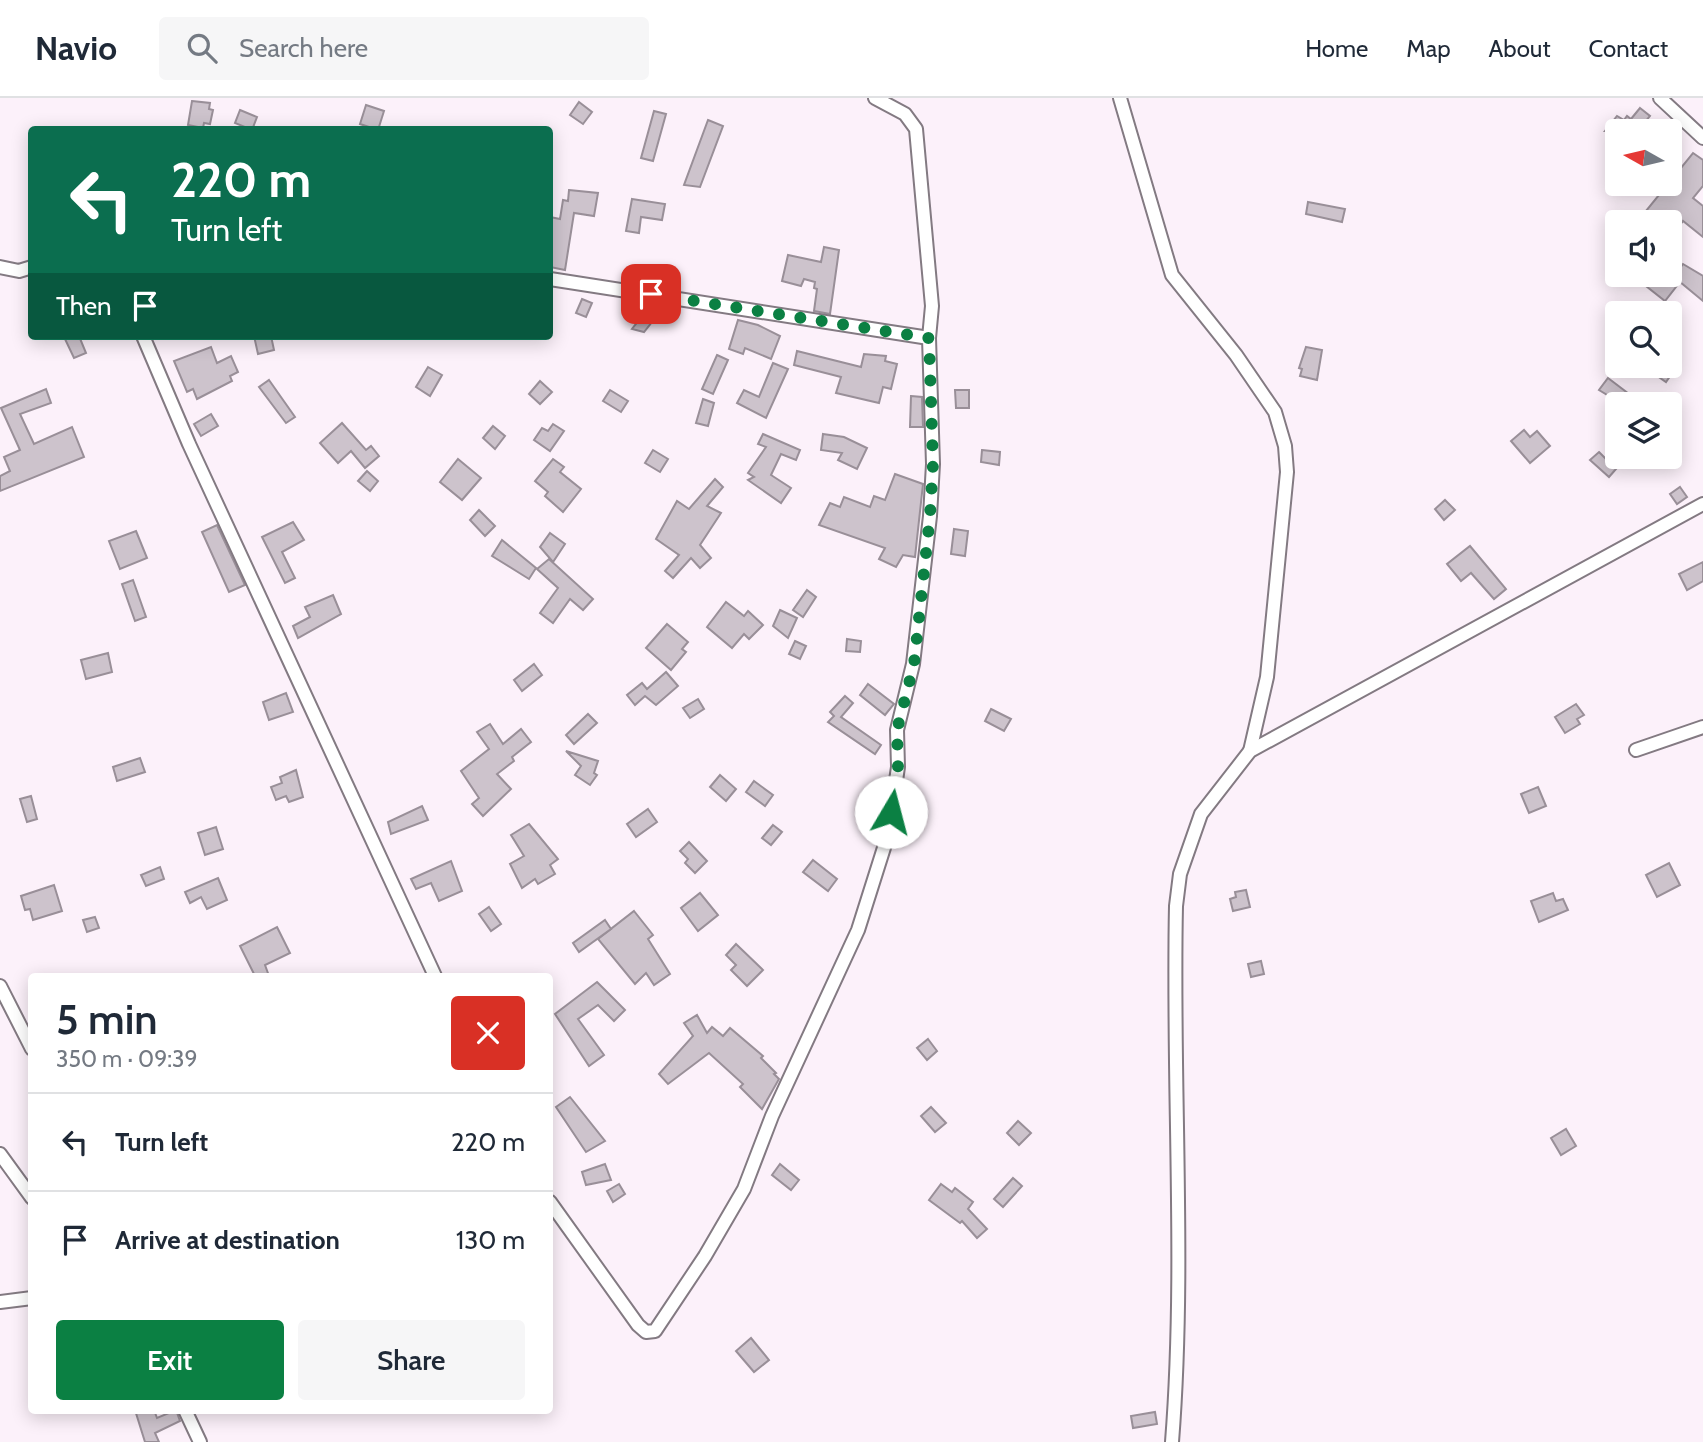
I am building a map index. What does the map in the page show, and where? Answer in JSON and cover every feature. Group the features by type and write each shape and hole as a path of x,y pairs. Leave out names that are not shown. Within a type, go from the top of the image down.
{"street":[{"path":"553,1206 638,1325 646,1332 655,1331 705,1256 744,1188 772,1116 847,955 888,835 898,766 897,730 900,709 914,664 920,619 933,464 929,338 932,306 916,130 905,114 875,98"},
{"path":"1120,98 1172,275 1262,390 1275,412 1285,446 1287,472 1267,677 1250,751"},
{"path":"1660,98 1703,138"},
{"path":"0,267 19,271 28,268"},
{"path":"553,279 929,338"},
{"path":"145,340 189,444 434,973"},
{"path":"1172,1442 1180,1269 1176,1150 1176,906 1180,874 1201,814 1250,751 1703,504"},
{"path":"1636,750 1703,727"},
{"path":"0,986 28,1041"},
{"path":"0,1154 28,1192"},
{"path":"0,1302 28,1298"},
{"path":"187,1414 200,1442"}],"building":[{"path":"192,101 210,103 209,109 213,110 210,124 188,125"},
{"path":"579,102 592,112 583,124 570,115"},
{"path":"366,105 384,111 379,126 360,124"},
{"path":"1640,108 1650,116 1648,119 1631,119"},
{"path":"240,110 257,117 254,126 235,123"},
{"path":"654,111 666,114 653,161 641,158"},
{"path":"708,120 723,126 700,187 684,185"},
{"path":"1693,153 1703,160 1703,186 1693,198 1703,206 1703,237 1682,222 1682,210 1647,210 1658,196 1682,196 1682,167"},
{"path":"569,190 598,193 594,216 574,213 565,270 553,268 553,218 560,219 563,200 568,201"},
{"path":"632,199 665,204 662,220 641,217 639,233 626,231"},
{"path":"1308,202 1345,209 1342,222 1306,214"},
{"path":"824,247 839,250 830,314 814,311 817,289 814,288 815,282 804,279 801,286 782,281 788,255 821,262"},
{"path":"1682,265 1703,276 1703,301 1682,284"},
{"path":"1647,287 1676,287 1665,301"},
{"path":"582,299 592,303 586,317 576,313"},
{"path":"647,310 656,317 644,332 632,329"},
{"path":"738,320 758,325 780,336 771,359 745,348 743,354 729,349"},
{"path":"65,340 81,340 86,353 74,358"},
{"path":"255,340 272,340 274,350 258,354"},
{"path":"211,347 217,363 231,356 238,372 230,376 232,381 197,399 193,389 187,392 174,361"},
{"path":"1306,347 1322,350 1317,380 1300,376 1302,369 1299,368"},
{"path":"797,351 861,367 864,354 886,356 885,361 897,364 891,389 883,387 879,403 836,393 841,377 794,365"},
{"path":"717,355 728,360 713,394 702,389"},
{"path":"773,363 788,369 766,418 737,403 744,390 759,397"},
{"path":"428,367 442,375 430,396 416,387"},
{"path":"1608,378 1626,392 1605,394 1599,390"},
{"path":"269,380 295,417 286,423 259,387"},
{"path":"540,381 552,392 540,404 529,394"},
{"path":"46,389 51,403 20,414 34,444 72,427 84,457 0,491 0,476 10,471 4,457 20,450 1,408"},
{"path":"610,390 628,401 621,412 603,401"},
{"path":"955,390 969,390 969,408 956,408"},
{"path":"911,396 922,397 923,427 910,427"},
{"path":"703,399 714,403 708,426 696,423"},
{"path":"211,414 218,426 201,436 194,424"},
{"path":"342,423 366,450 371,446 379,456 365,468 351,451 338,463 320,443"},
{"path":"553,424 564,431 550,451 534,440 542,428 548,431"},
{"path":"493,426 505,436 495,449 483,438"},
{"path":"1524,430 1530,437 1537,431 1550,446 1530,463 1511,441"},
{"path":"763,434 800,450 796,460 781,454 771,475 791,488 781,503 748,480 754,477 748,473 766,447 758,444"},
{"path":"823,434 844,437 867,448 857,469 838,460 842,453 821,450"},
{"path":"653,450 668,459 660,472 645,463"},
{"path":"982,450 1000,452 999,465 981,462"},
{"path":"1599,452 1605,458 1605,469 1616,469 1609,477 1590,460"},
{"path":"458,459 481,478 462,500 440,482"},
{"path":"553,459 564,467 560,472 581,489 563,512 545,496 548,492 535,481"},
{"path":"367,471 378,481 370,491 358,481"},
{"path":"895,474 923,484 915,557 903,555 896,567 879,559 885,548 819,525 830,503 840,507 844,497 870,507 874,496 885,500"},
{"path":"715,479 723,487 707,506 721,513 700,545 711,558 700,568 691,558 673,578 665,571 679,555 656,539 677,501 689,509"},
{"path":"1680,487 1687,497 1677,504 1670,494"},
{"path":"1445,500 1455,510 1444,520 1435,509"},
{"path":"479,510 495,526 485,536 470,520"},
{"path":"293,522 304,540 282,552 295,578 285,583 262,537"},
{"path":"217,525 245,585 229,592 202,532"},
{"path":"954,529 968,531 965,556 951,554"},
{"path":"136,531 147,558 120,569 109,541"},
{"path":"550,533 565,544 553,562 540,547"},
{"path":"502,540 536,568 529,579 492,556"},
{"path":"1470,546 1506,589 1494,599 1471,573 1461,581 1447,564"},
{"path":"549,559 593,599 583,610 570,599 553,623 540,613 558,588 537,569"},
{"path":"1703,562 1703,581 1687,590 1679,574"},
{"path":"133,580 146,617 135,621 122,584"},
{"path":"807,590 816,597 803,617 793,610"},
{"path":"333,595 341,614 298,638 293,626 310,617 305,607"},
{"path":"726,602 744,616 748,611 763,625 749,639 744,634 732,648 707,627"},
{"path":"780,610 797,618 788,638 773,626"},
{"path":"667,624 688,642 682,649 686,652 671,670 646,648"},
{"path":"847,639 861,641 860,652 846,651"},
{"path":"795,641 806,646 800,659 789,654"},
{"path":"108,653 112,672 86,679 81,660"},
{"path":"534,664 542,675 522,691 514,680"},
{"path":"666,672 678,686 656,705 645,696 635,705 627,695 642,683 647,689"},
{"path":"868,684 894,704 885,715 860,695"},
{"path":"286,693 293,712 269,720 263,702"},
{"path":"845,696 853,703 841,717 881,745 875,754 828,722 834,716 830,712"},
{"path":"698,699 704,709 690,718 683,708"},
{"path":"1576,704 1584,715 1577,719 1580,724 1565,733 1555,717"},
{"path":"991,709 1011,719 1004,731 985,721"},
{"path":"588,714 597,723 574,744 566,735"},
{"path":"490,724 503,744 521,729 531,742 512,757 514,761 497,774 511,789 483,816 472,804 479,798 461,771 489,749 477,732"},
{"path":"566,751 598,761 594,773 597,775 590,785 575,775 581,766"},
{"path":"140,758 145,772 117,781 113,767"},
{"path":"296,770 303,797 289,802 286,796 276,800 271,787 282,783 280,777"},
{"path":"720,775 736,789 726,801 710,787"},
{"path":"754,781 773,795 765,806 746,792"},
{"path":"1538,787 1546,806 1529,813 1521,794"},
{"path":"31,796 37,819 27,822 20,799"},
{"path":"422,806 428,820 391,834 388,822"},
{"path":"648,809 657,822 636,837 627,824"},
{"path":"529,824 558,859 550,865 555,874 538,884 535,879 522,888 510,864 524,856 511,835"},
{"path":"773,825 782,832 771,845 762,838"},
{"path":"216,827 223,849 205,855 198,833"},
{"path":"689,842 707,861 695,873 685,863 688,859 680,851"},
{"path":"813,860 837,879 828,891 803,872"},
{"path":"451,861 462,891 439,901 431,883 416,889 411,879"},
{"path":"1669,863 1680,885 1657,897 1646,875"},
{"path":"160,867 164,879 146,886 141,875"},
{"path":"218,878 227,900 207,909 201,897 190,903 185,892"},
{"path":"54,885 62,911 33,920 30,909 25,910 21,896"},
{"path":"1246,890 1250,907 1233,911 1230,899 1236,897 1235,892"},
{"path":"700,893 718,915 698,931 681,908"},
{"path":"1553,893 1556,901 1563,899 1568,910 1539,922 1531,901"},
{"path":"489,907 501,924 491,931 479,914"},
{"path":"634,911 653,935 648,939 670,974 654,985 646,973 635,984 598,939"},
{"path":"95,917 99,928 87,932 83,920"},
{"path":"605,920 611,929 579,952 573,943"},
{"path":"277,927 290,953 265,965 268,973 254,973 240,946"},
{"path":"736,944 763,970 747,986 731,970 736,965 726,955"},
{"path":"1261,961 1264,974 1251,977 1248,964"},
{"path":"597,982 625,1010 614,1021 598,1005 578,1019 604,1055 589,1066 555,1014"},
{"path":"697,1015 707,1033 712,1027 723,1036 730,1028 763,1056 761,1058 776,1073 774,1074 779,1079 762,1109 740,1087 743,1084 709,1053 668,1084 659,1074 693,1036 684,1023"},
{"path":"928,1039 937,1051 927,1060 917,1048"},
{"path":"570,1097 605,1141 586,1152 556,1107"},
{"path":"931,1107 946,1123 935,1132 921,1116"},
{"path":"1018,1121 1031,1133 1019,1145 1007,1133"},
{"path":"1566,1129 1576,1146 1561,1155 1551,1138"},
{"path":"605,1164 611,1180 586,1185 582,1172"},
{"path":"780,1164 799,1180 791,1190 772,1175"},
{"path":"1013,1178 1022,1186 1003,1207 994,1199"},
{"path":"619,1184 625,1194 613,1202 607,1191"},
{"path":"941,1184 952,1192 955,1188 973,1202 968,1209 987,1229 977,1238 962,1221 960,1223 929,1200"},
{"path":"751,1338 769,1360 754,1372 736,1351"},
{"path":"1155,1412 1157,1424 1133,1428 1131,1416"},
{"path":"136,1414 156,1414 157,1418 166,1414 177,1414 180,1421 155,1433 159,1442 145,1442"}],"route":[{"path":"651,294 799,315 929,338 933,464 930,516 914,664 900,709 897,730 898,766 891,812"}]}
